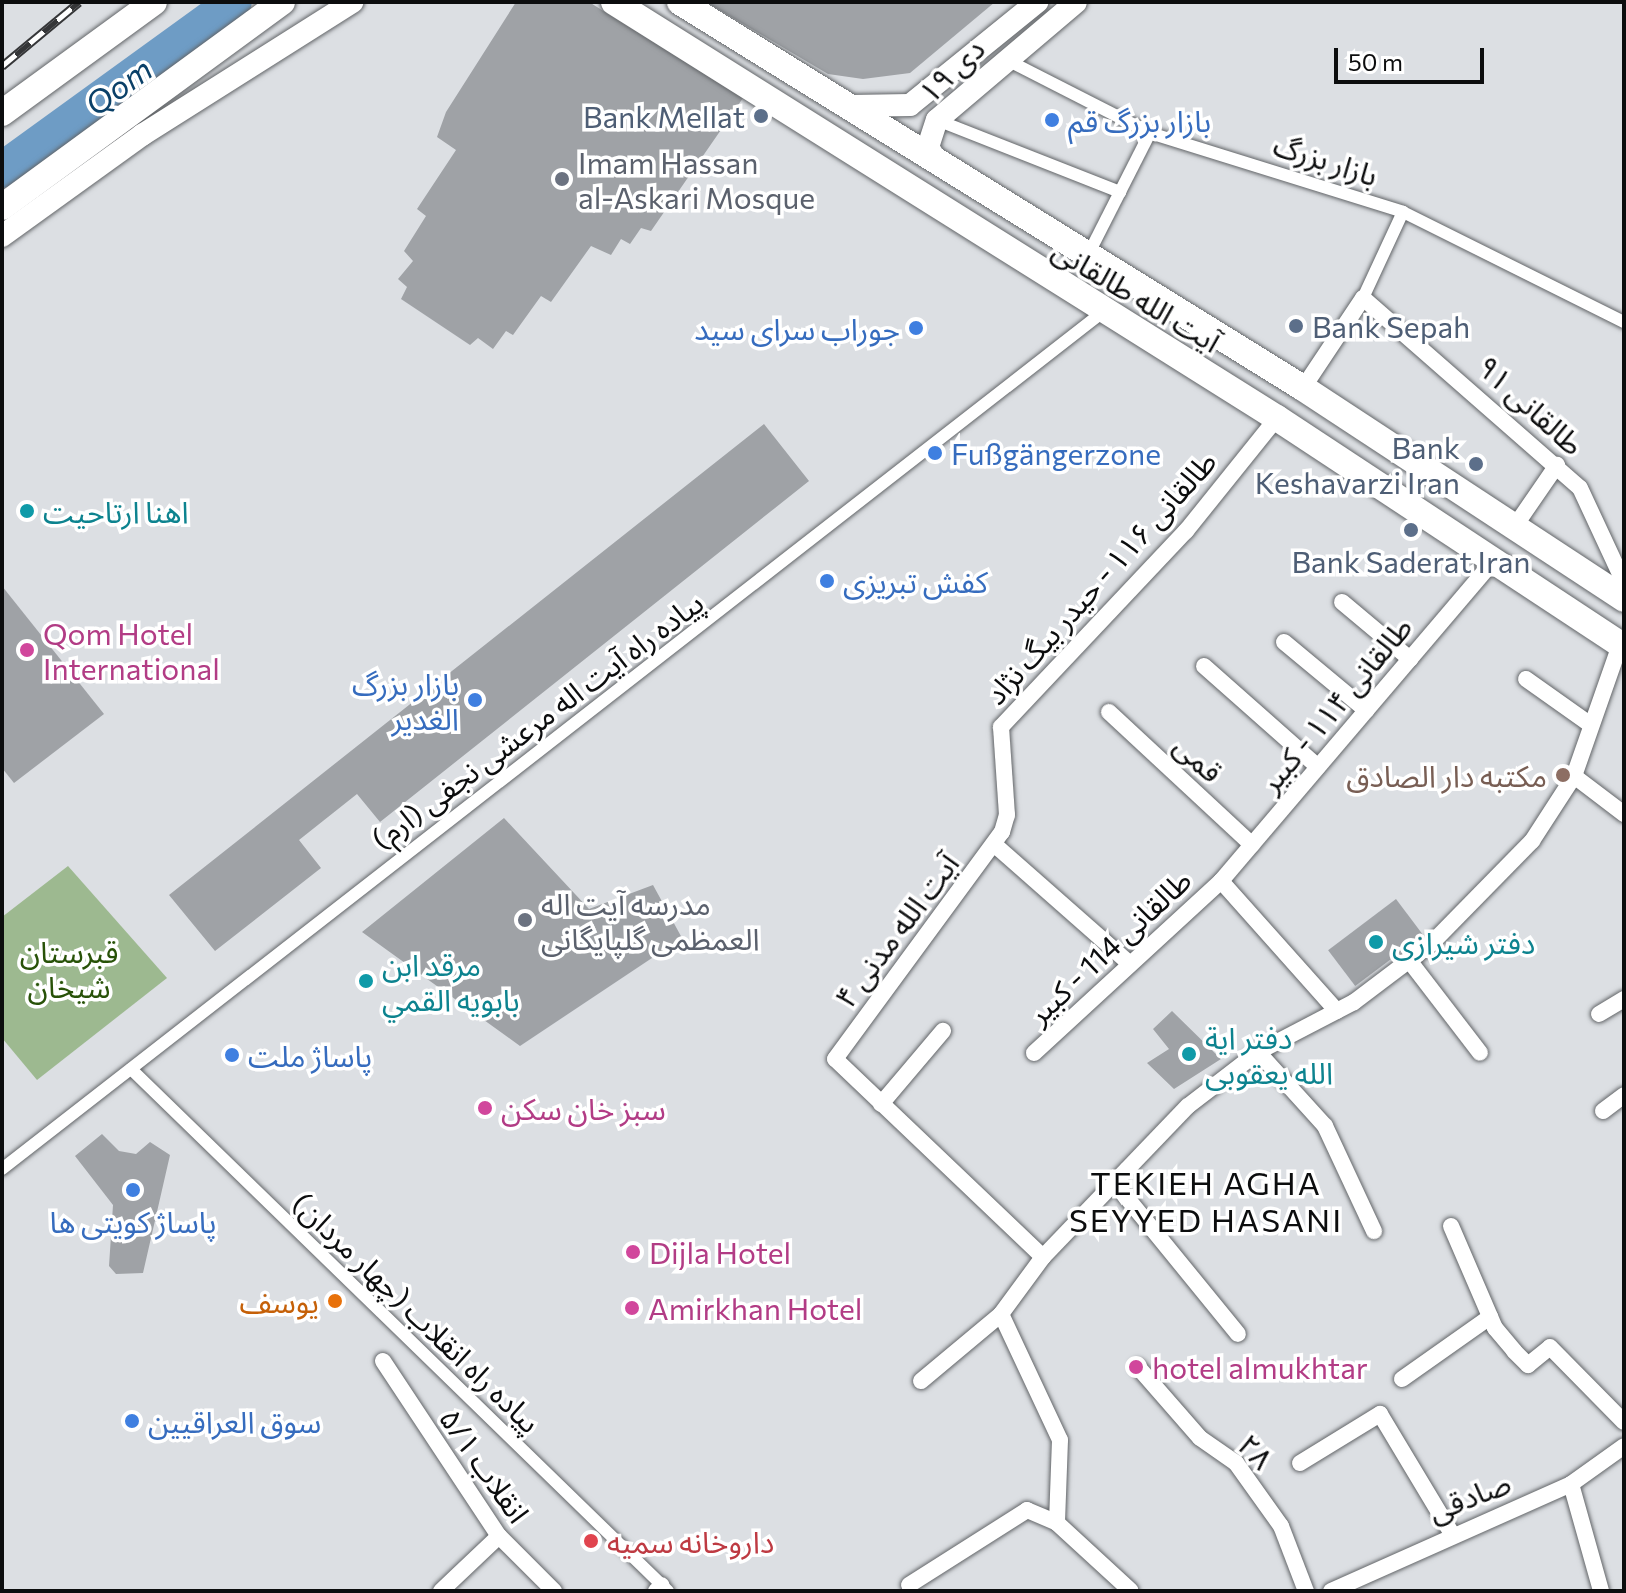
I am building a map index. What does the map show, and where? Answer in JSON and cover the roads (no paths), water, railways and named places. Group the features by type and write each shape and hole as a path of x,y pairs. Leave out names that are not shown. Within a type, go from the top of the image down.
{"main road":[{"path":"2,113 154,2"},
{"path":"2,207 282,2"},
{"path":"2,236 142,135 352,2"},
{"name":"آیت الله طالقانی","path":"614,2 1103,312 1277,418 1491,564 1622,646"},
{"name":"آیت الله طالقانی","path":"680,2 1303,388 1513,529 1624,599"},
{"name":"۱۹ دی","path":"846,104 876,111 910,105 1037,2"},
{"name":"۱۹ دی","path":"937,162 928,147 937,120 1076,2"}],"street":[{"name":"بازار بزرگ","path":"1006,59 1150,133 1403,212 1624,322"},
{"path":"937,120 1120,192"},
{"path":"1088,256 1150,133"},
{"path":"1303,388 1363,298 1403,212"},
{"name":"طالقانی ۹۱","path":"1363,298 1580,488 1624,583"},
{"name":"پیاده راه آیت اله مرعشی نجفی (ارم)","path":"2,1169 1103,312"},
{"name":"طالقانی ۱۱۶ - حیدر بیگ نژاد","path":"998,838 1007,815 1001,727 1186,531 1277,418"},
{"path":"1513,529 1557,465"},
{"name":"طالقانی ۱۱۴ - کبیر","path":"1221,881 1491,564"},
{"path":"1342,602 1410,659"},
{"path":"1284,642 1366,710"},
{"path":"921,1381 1001,1314 1043,1257 1188,1106 1258,1052 1337,1011 1408,959 1532,841 1574,776 1622,646"},
{"path":"1204,666 1318,767"},
{"path":"1526,679 1591,725"},
{"name":"قمی","path":"1109,712 1252,845"},
{"path":"1574,776 1624,814"},
{"path":"998,838 1130,964"},
{"name":"۴ آیت الله مدنی","path":"881,1104 835,1059 998,838"},
{"path":"1221,881 1337,1011"},
{"name":"طالقانی 114 - کبیر","path":"1034,1053 1221,881"},
{"path":"1408,959 1480,1053"},
{"path":"1599,1014 1624,999"},
{"path":"943,1031 881,1104 1043,1257"},
{"path":"1258,1052 1325,1126 1374,1231"},
{"name":"پیاده راه انقلاب (چهار مردان)","path":"131,1069 662,1589"},
{"path":"1603,1111 1624,1095"},
{"path":"1114,1182 1238,1334"},
{"path":"1451,1226 1490,1317 1528,1365 1550,1347 1624,1422"},
{"path":"1001,1314 1060,1440 1057,1523"},
{"path":"1402,1379 1490,1317"},
{"name":"انقلاب ۵/۱","path":"383,1361 499,1536 554,1591"},
{"name":"۲۸","path":"1138,1367 1200,1438 1236,1463 1281,1526 1306,1591"},
{"path":"1300,1463 1380,1414 1451,1532"},
{"name":"صادقی","path":"1331,1591 1451,1532 1571,1484 1624,1446"},
{"path":"1571,1484 1601,1591"},
{"path":"909,1585 1027,1510 1057,1523 1131,1591"},
{"path":"441,1591 499,1536"}],"waterway":[{"name":"Qom","path":"2,170 234,2"}],"railway":[{"path":"2,66 79,2"}],"place":[{"name":"Bank Mellat","path":"761,116"},
{"name":"بازار بزرگ قم","path":"1052,120"},
{"name":"Imam Hassan al-Askari Mosque","path":"562,179"},
{"name":"Bank Sepah","path":"1296,326"},
{"name":"جوراب سرای سید","path":"916,328"},
{"name":"Fußgängerzone","path":"935,453"},
{"name":"Bank Keshavarzi Iran","path":"1476,464"},
{"name":"اهنا ارتاحیت","path":"27,511"},
{"name":"Bank Saderat Iran","path":"1411,530"},
{"name":"کفش تبریزی","path":"827,581"},
{"name":"Qom Hotel International","path":"27,650"},
{"name":"بازار بزرگ الغدیر","path":"475,700"},
{"name":"مکتبه دار الصادق","path":"1563,775"},
{"name":"مدرسه آیت اله العمظمی گلپایگانی","path":"525,920"},
{"name":"دفتر شیرازی","path":"1376,942"},
{"name":"مرقد ابن بابويه القمي","path":"366,981"},
{"name":"دفتر ایة الله یعقوبی","path":"1189,1054"},
{"name":"پاساژ ملت","path":"232,1055"},
{"name":"سبز خان سکن","path":"485,1108"},
{"name":"پاساژ کویتی ها","path":"133,1190"},
{"name":"Dijla Hotel","path":"633,1252"},
{"name":"یوسف","path":"335,1301"},
{"name":"Amirkhan Hotel","path":"632,1308"},
{"name":"hotel almukhtar","path":"1136,1367"},
{"name":"سوق العراقيين","path":"132,1421"},
{"name":"داروخانه سمیه","path":"591,1541"}],"district":[{"name":"TEKIEH AGHA SEYYED HASANI","path":"1206,1202"}],"park label":[{"name":"قبرستان شیخان","path":"69,968"}]}
